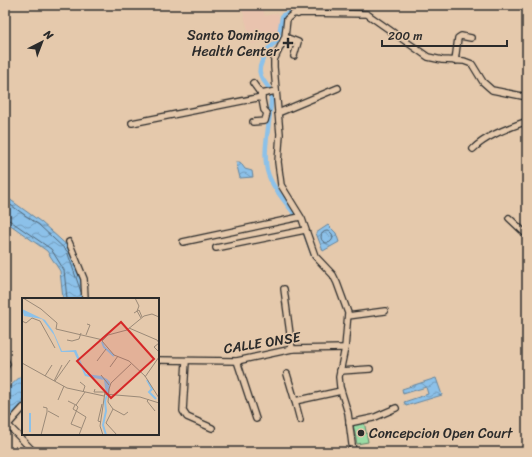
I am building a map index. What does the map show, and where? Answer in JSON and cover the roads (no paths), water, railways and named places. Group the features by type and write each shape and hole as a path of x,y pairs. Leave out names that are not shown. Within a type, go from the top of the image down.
{"street":[{"path":"292,5 298,14"},
{"path":"353,452 347,413 340,392 340,371 348,316 333,275 315,256 300,217 281,185 278,162 280,134 278,113 272,92 274,60 284,37 287,19 293,14 367,14 428,57 464,61 472,64 483,82 492,90 527,97"},
{"path":"455,61 458,38 461,36 471,38"},
{"path":"284,37 298,42 294,56"},
{"path":"253,83 262,95 264,110 267,113 265,121 253,122"},
{"path":"278,113 338,88"},
{"path":"132,123 272,92"},
{"path":"473,149 480,142 512,126 527,121"},
{"path":"182,242 300,217"},
{"path":"509,218 527,235"},
{"path":"216,248 305,230"},
{"path":"69,242 84,279 85,298"},
{"path":"284,289 292,349"},
{"path":"348,316 385,311"},
{"name":"CALLE ONSE","path":"159,360 237,361 292,349 343,348"},
{"path":"5,360 5,367"},
{"path":"186,361 183,411 187,417 212,428"},
{"path":"237,361 256,420"},
{"path":"340,371 370,369"},
{"path":"287,374 300,420"},
{"path":"295,401 340,392"},
{"path":"349,423 373,418 396,408"},
{"path":"22,409 6,424 34,452"}],"water":[{"path":"236,162 240,162 245,169 252,171 253,177 240,178"},
{"path":"5,196 41,222 71,249 87,298 63,298 60,271 47,251 5,221"},
{"path":"328,225 336,233 339,242 323,251 316,233"},
{"path":"22,375 22,407 9,422 5,418 5,391"},
{"path":"436,378 442,395 406,406 404,402 428,394 426,387 403,394 402,389"}],"waterway":[{"path":"293,10 290,13 283,15 278,41 266,52 261,63 260,75 269,88 271,95 266,142 267,170 275,188 296,216"},
{"path":"298,219 302,227"},
{"path":"303,233 312,258 332,278"},
{"path":"342,345 344,332"},
{"path":"340,361 341,350"},
{"path":"342,403 346,418"}],"place":[{"name":"Santo Domingo Health Center","path":"288,43"},
{"name":"Concepcion Open Court","path":"361,433"}]}
